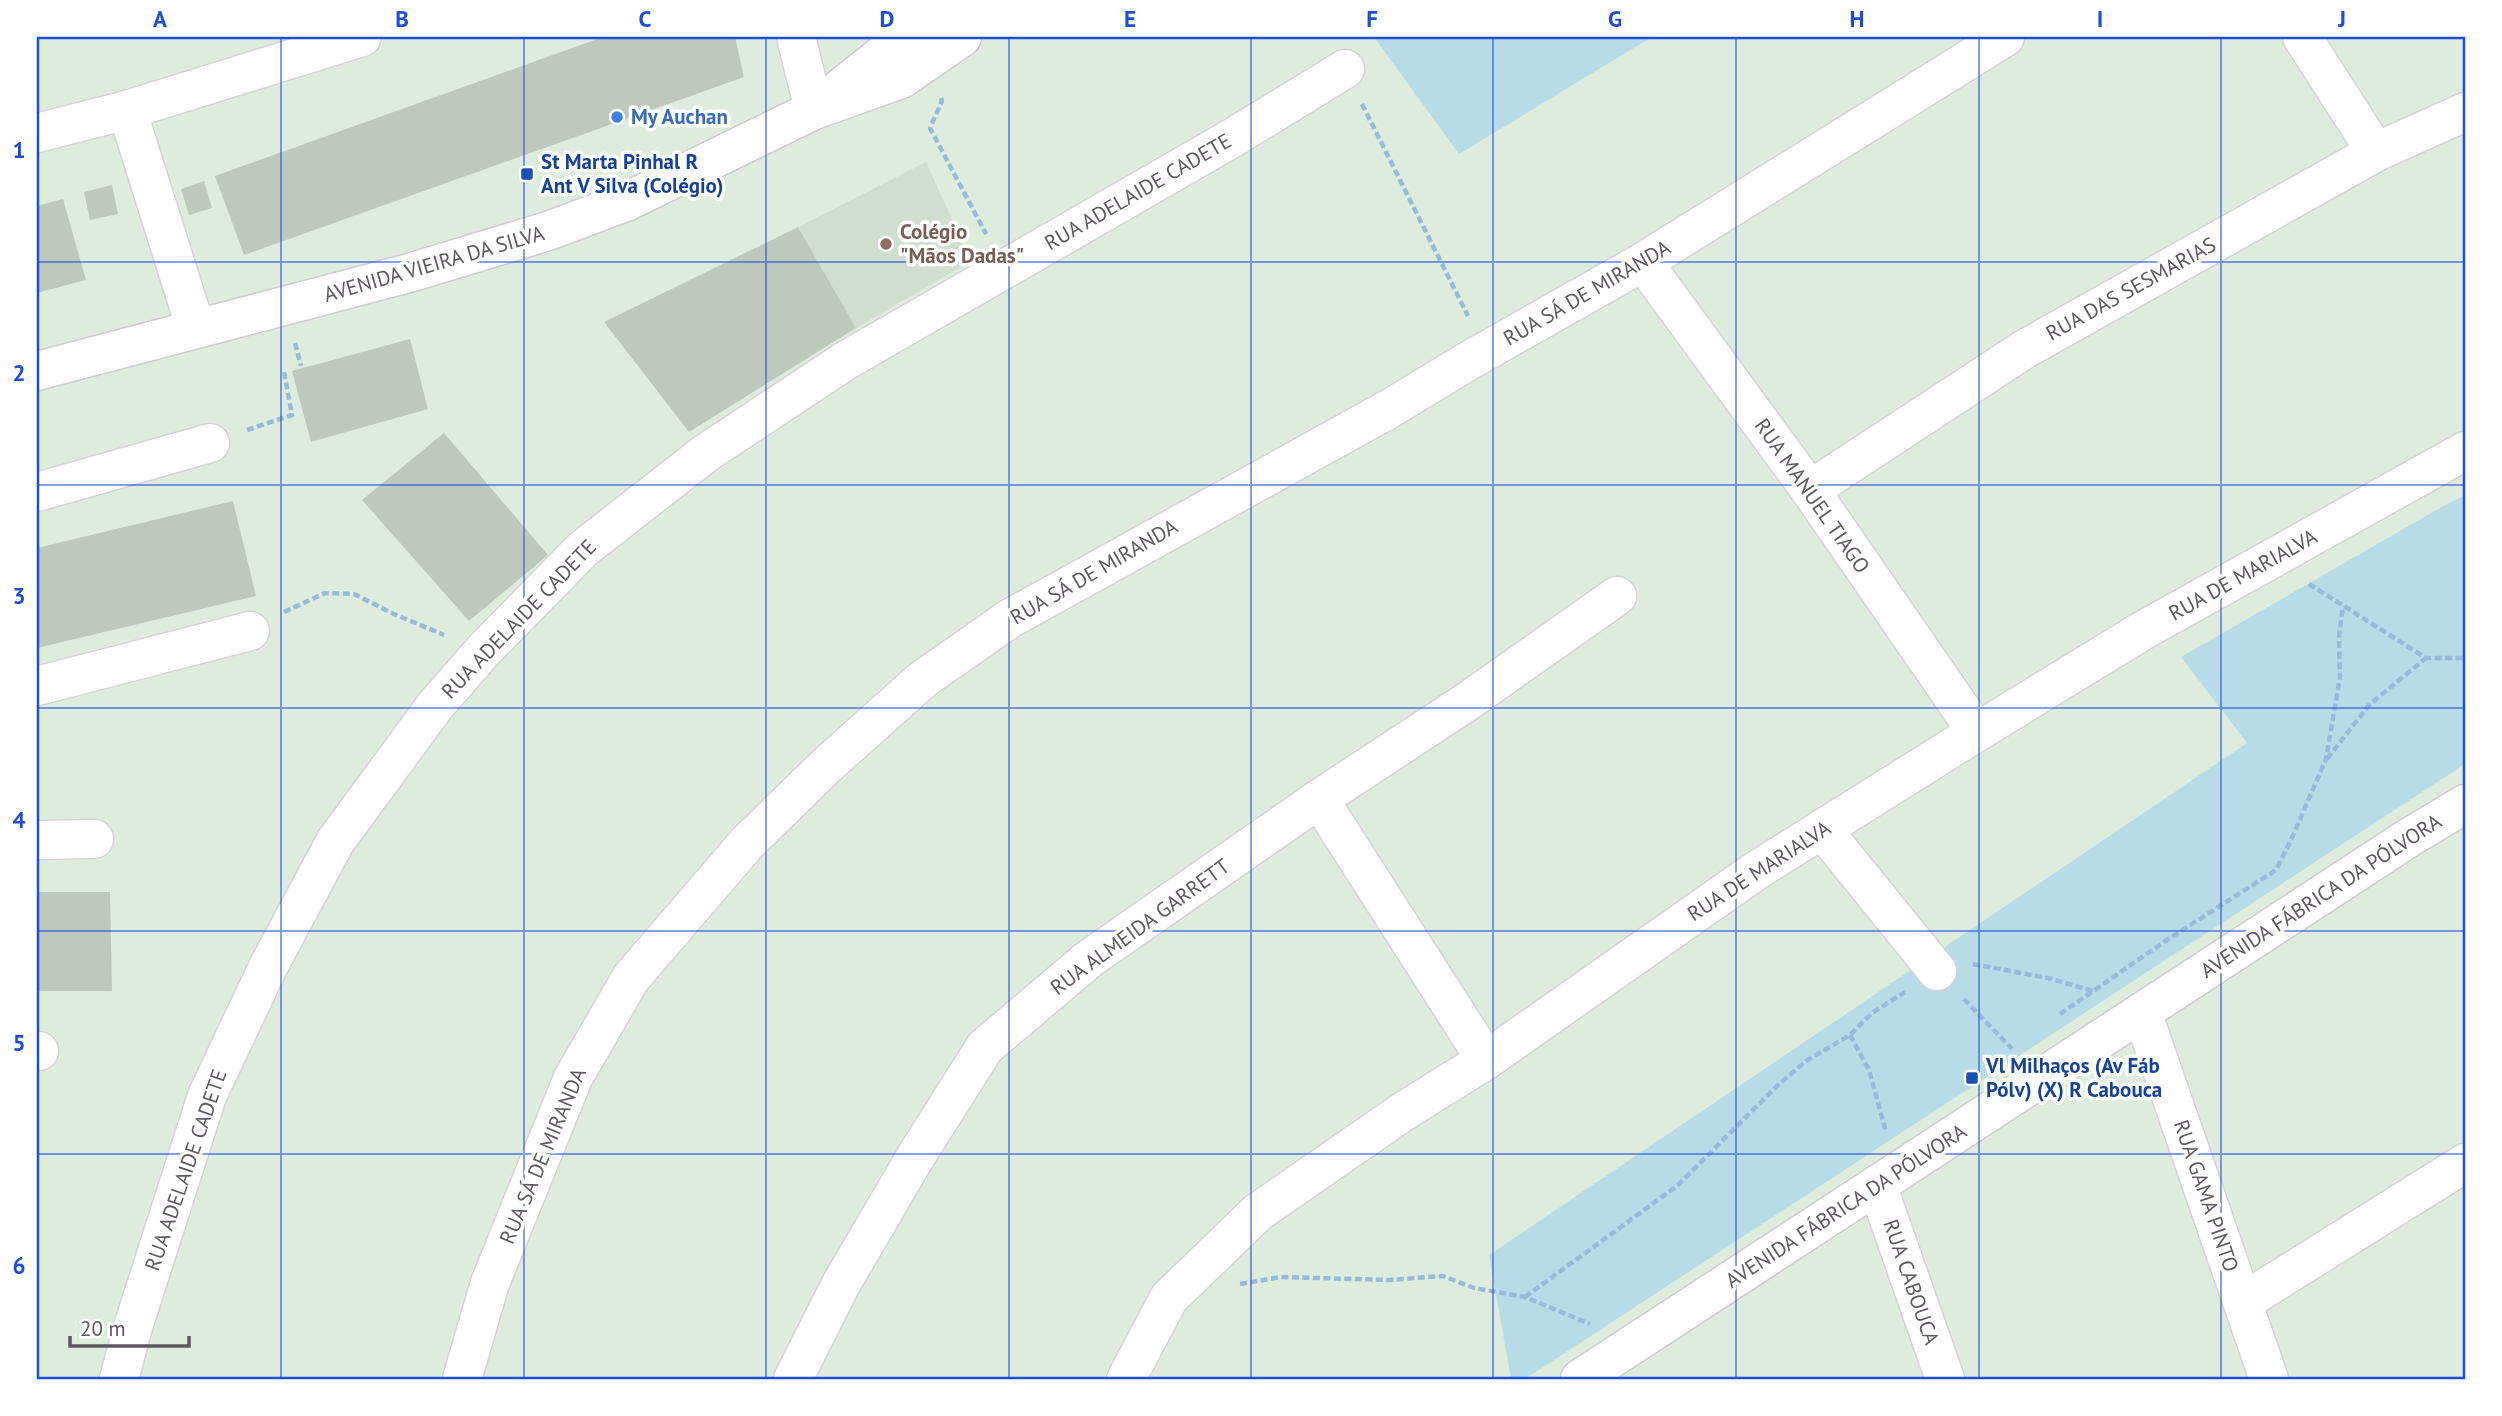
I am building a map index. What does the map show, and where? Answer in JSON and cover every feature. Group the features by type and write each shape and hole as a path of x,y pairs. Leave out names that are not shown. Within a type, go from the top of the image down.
{"street":[{"path":"37,134 127,110 362,37"},
{"path":"796,37 814,110"},
{"name":"AVENIDA VIEIRA DA SILVA","path":"37,372 409,273 536,236 628,201 814,110 901,79 920,48 962,37"},
{"name":"RUA SÁ DE MIRANDA","path":"462,1379 490,1283 573,1078 631,978 747,844 826,766 922,680 1009,619 1389,409 1643,262 2005,37"},
{"path":"2302,37 2376,152"},
{"name":"RUA ADELAIDE CADETE","path":"119,1379 207,1096 268,967 335,842 435,705 483,650 583,549 706,453 845,361 1234,137 1345,69"},
{"path":"127,110 196,329"},
{"name":"RUA DAS SESMARIAS","path":"1810,490 2025,349 2376,152 2465,112"},
{"name":"RUA MANUEL TIAGO","path":"1643,262 1810,490 1977,732"},
{"path":"37,492 210,443"},
{"name":"RUA DE MARIALVA","path":"1126,1379 1169,1298 1258,1212 1404,1111 1486,1060 1757,870 2142,631 2465,452"},
{"name":"RUA ALMEIDA GARRETT","path":"793,1379 841,1284 916,1156 985,1047 1089,959 1319,799 1468,701 1617,596"},
{"path":"37,686 250,631"},
{"path":"1319,799 1486,1060"},
{"name":"AVENIDA FÁBRICA DA PÓLVORA","path":"1580,1379 2410,837 2465,804"},
{"path":"1822,830 1937,971"},
{"path":"37,840 94,839"},
{"name":"RUA GAMA PINTO","path":"2142,1012 2269,1379"},
{"path":"2243,1303 2465,1163"},
{"name":"RUA CABOUCA","path":"1877,1185 1945,1379"}],"path":[{"path":"920,48 942,102 930,128 988,238 997,272"},
{"path":"1345,69 1486,351"},
{"path":"210,443 292,415 284,372"},
{"path":"2286,552 2309,584 2426,658 2465,658"},
{"path":"250,631 297,604 325,593 354,594 394,614 483,650"},
{"path":"1230,1286 1280,1278 1389,1280 1443,1276 1474,1287 1525,1297 1677,1186 1778,1085 1806,1061 1850,1035 1872,1013 1937,971 1969,964 2048,978 2093,991 2276,870 2326,759 2340,677 2339,636 2343,606"},
{"path":"2326,759 2369,705 2426,658"},
{"path":"1937,971 2012,1049"},
{"path":"1850,1035 1869,1070 1886,1134"}],"shaded area":[{"path":"1374,37 1652,37 1459,154"},
{"name":"Colégio \"Mãos Dadas\"","path":"926,162 971,261 856,328 798,227"},
{"path":"2465,495 2465,764 1525,1379 1511,1379 1489,1255 2247,743 2181,657"}],"building":[{"path":"603,37 735,37 744,77 244,255 215,176"},
{"path":"204,181 212,208 189,215 181,189"},
{"path":"112,185 118,214 90,220 84,192"},
{"path":"63,199 86,280 37,293 37,206"},
{"path":"798,227 856,328 689,432 604,322"},
{"path":"410,339 428,409 311,442 292,371"},
{"path":"444,433 548,555 469,621 362,500"},
{"path":"233,501 256,596 37,648 37,548"},
{"path":"37,892 110,892 112,991 37,991"}],"place":[{"name":"My Auchan","path":"617,117"},
{"name":"St Marta Pinhal R Ant V Silva (Colégio)","path":"527,174"},
{"name":"Colégio \"Mãos Dadas\"","path":"886,244"},
{"name":"Vl Milhaços (Av Fáb Pólv) (X) R Cabouca","path":"1972,1078"}]}
